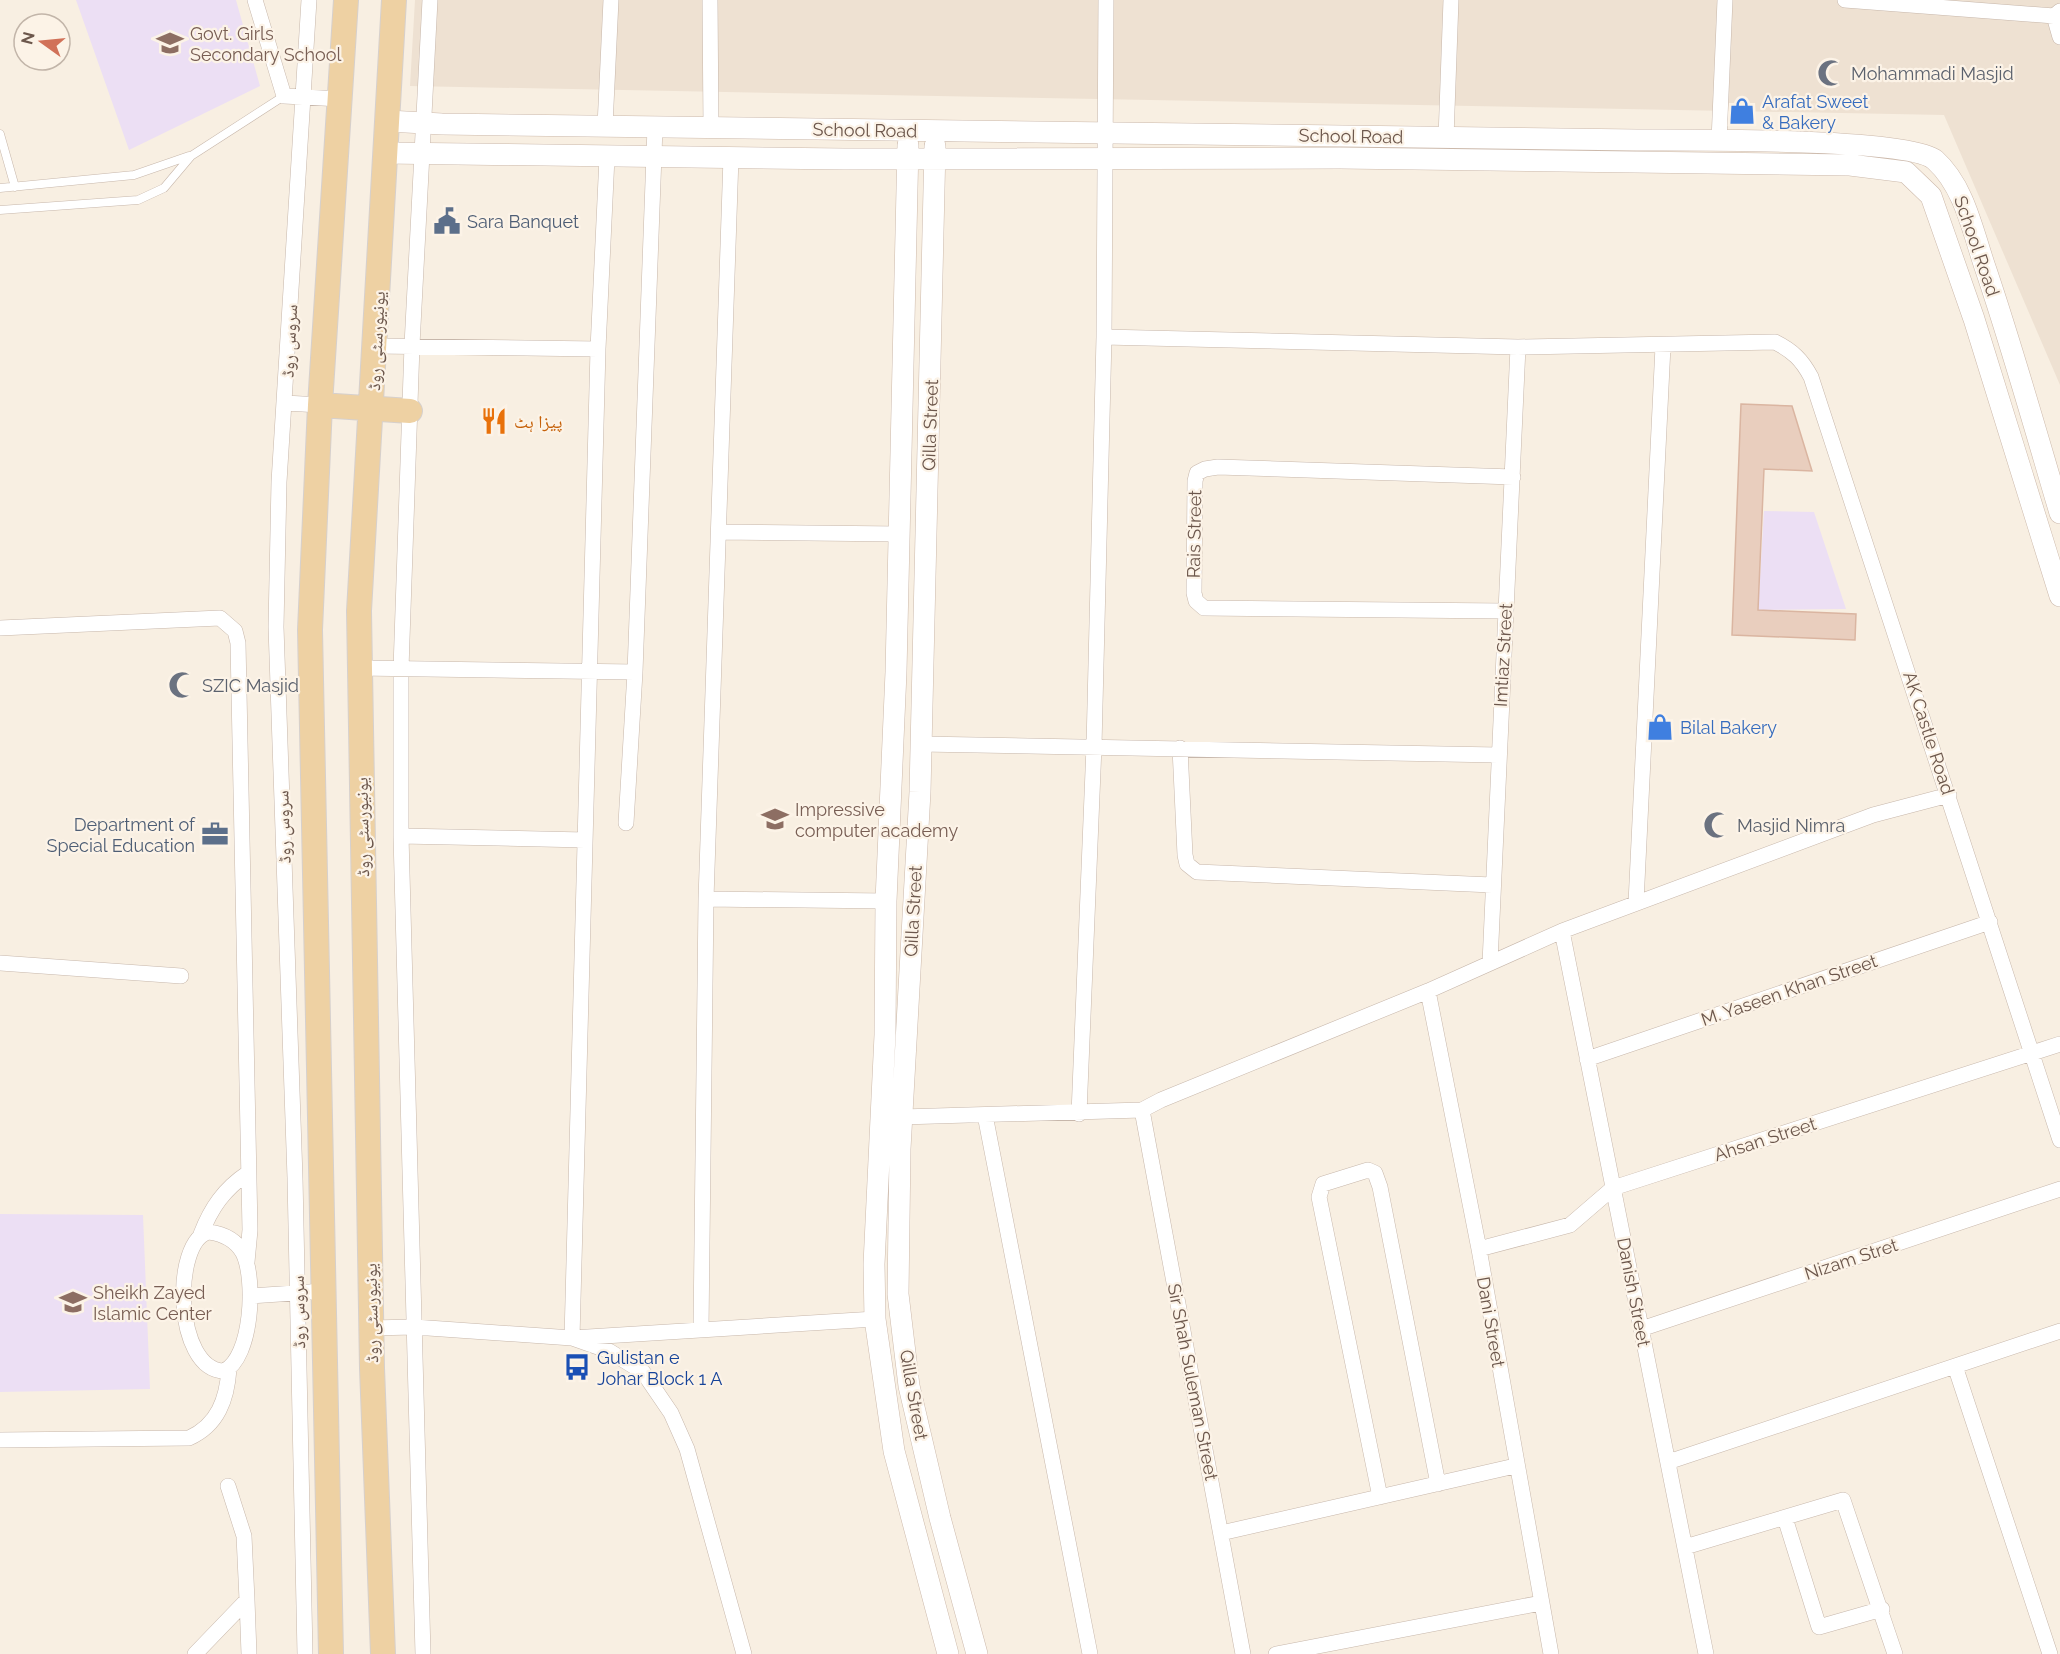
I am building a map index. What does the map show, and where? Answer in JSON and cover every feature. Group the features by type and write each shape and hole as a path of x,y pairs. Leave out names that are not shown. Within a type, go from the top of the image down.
{"main road":[{"path":"332,1654 310,630 320,405 346,0"},
{"name":"یونیورسٹی روڈ","path":"383,1654 371,1328 359,611 376,346 394,0"},
{"path":"320,405 410,411"}],"street":[{"path":"255,0 284,96 341,99"},
{"name":"سروس روڈ","path":"305,1654 297,1293 276,627 279,482 309,0"},
{"path":"423,1654 401,836 401,669 412,345 430,0"},
{"path":"605,126 611,0"},
{"path":"711,0 711,129"},
{"path":"1079,1114 1094,746 1104,337 1106,0"},
{"path":"1446,138 1451,0"},
{"path":"1719,141 1725,0"},
{"path":"1845,0 2003,5 2057,14 2060,37"},
{"name":"School Road","path":"388,121 711,129 908,129 1104,135 1719,141 1822,155 1906,172 1931,196 1974,319 2060,596"},
{"path":"626,822 635,672 655,127"},
{"name":"Qilla Street","path":"908,129 899,534 886,901 885,1035 874,1264 875,1319 894,1451 948,1654"},
{"name":"Qilla Street","path":"935,131 921,744 902,1117 898,1294 909,1386 976,1654"},
{"name":"School Road","path":"386,153 607,157 1105,159 1822,155 1894,147 1933,157 1960,192 2000,314 2060,513"},
{"path":"572,1338 598,349 607,157"},
{"path":"701,1329 706,899 731,157"},
{"path":"1104,337 1518,347 1663,346 1636,903"},
{"name":"AK Castle Road","path":"1663,346 1775,342 1802,360 1811,378 1949,795 2060,1140"},
{"path":"376,346 598,349"},
{"name":"Imtiaz Street","path":"1490,963 1504,611 1513,477 1518,347"},
{"path":"285,403 320,405"},
{"name":"Rais Street","path":"1504,611 1204,608 1196,601 1194,593 1195,482 1197,473 1218,467 1513,477"},
{"path":"718,532 899,534"},
{"path":"0,628 220,618 235,631 238,644 250,1230 247,1262 250,1296 246,1336 242,1349 229,1369 226,1395 217,1415 203,1432 189,1438 0,1440"},
{"path":"359,668 635,672"},
{"path":"921,744 1498,755"},
{"path":"1180,748 1185,855 1187,864 1197,872 1492,885"},
{"path":"902,1117 1079,1114 1142,1110 1161,1100 1428,991 1562,931 1873,815 1949,795"},
{"path":"401,836 585,840"},
{"path":"706,899 886,901"},
{"name":"M. Yaseen Khan Street","path":"1587,1059 1990,922"},
{"name":"Danish Street","path":"1562,931 1706,1654"},
{"path":"0,963 181,976"},
{"name":"Dani Street","path":"1428,991 1479,1249 1515,1466 1551,1654"},
{"name":"Ahsan Street","path":"1479,1249 1570,1225 1613,1188 2060,1044"},
{"name":"Sir Shah Suleman Street","path":"1142,1110 1244,1654"},
{"path":"985,1115 1090,1654"},
{"path":"1380,1497 1319,1197 1323,1185 1368,1170 1375,1173 1380,1186 1438,1484"},
{"path":"229,1369 224,1371 209,1368 198,1356 188,1332 185,1279 191,1250 214,1205 223,1193 248,1173"},
{"name":"Nizam Stret","path":"1641,1329 2060,1190"},
{"path":"201,1234 219,1233 229,1237 240,1249 247,1262"},
{"path":"250,1296 324,1291"},
{"path":"371,1328 414,1327 572,1338 875,1319"},
{"path":"1668,1462 2060,1331"},
{"path":"572,1338 609,1351 643,1372 671,1413 687,1449 744,1654"},
{"path":"1954,1366 2050,1654"},
{"path":"894,1451 922,1444"},
{"path":"1221,1533 1515,1466"},
{"path":"228,1486 244,1536 249,1654"},
{"path":"1685,1547 1843,1500 1882,1609 1895,1654"},
{"path":"1785,1518 1819,1627 1882,1609"},
{"path":"303,1551 329,1552"},
{"path":"195,1654 247,1600"},
{"path":"1276,1654 1541,1603"}],"lane":[{"path":"0,188 134,175 191,156 284,96"},
{"path":"0,134 15,187"},
{"path":"0,210 138,200 164,188 191,156"}],"shaded area":[{"name":"Govt. Girls Secondary School","path":"76,0 236,0 260,86 129,150"},
{"path":"415,0 2060,0 2060,385 1944,115 410,86"},
{"path":"1764,511 1814,512 1846,609 1758,610"},
{"name":"Sheikh Zayed Islamic Center","path":"0,1214 143,1215 150,1389 0,1392"}],"building":[{"path":"1741,404 1792,406 1812,471 1764,469 1758,610 1856,614 1855,640 1732,635"}],"place":[{"name":"Govt. Girls Secondary School","path":"170,43"},
{"name":"Mohammadi Masjid","path":"1831,73"},
{"name":"Arafat Sweet & Bakery","path":"1742,111"},
{"name":"Sara Banquet","path":"447,221"},
{"name":"پیزا ہٹ","path":"494,421"},
{"name":"SZIC Masjid","path":"182,685"},
{"name":"Bilal Bakery","path":"1660,727"},
{"name":"Impressive computer academy","path":"775,819"},
{"name":"Masjid Nimra","path":"1717,825"},
{"name":"Department of Special Education","path":"215,834"},
{"name":"Sheikh Zayed Islamic Center","path":"73,1302"},
{"name":"Gulistan e Johar Block 1 A","path":"577,1367"}]}
